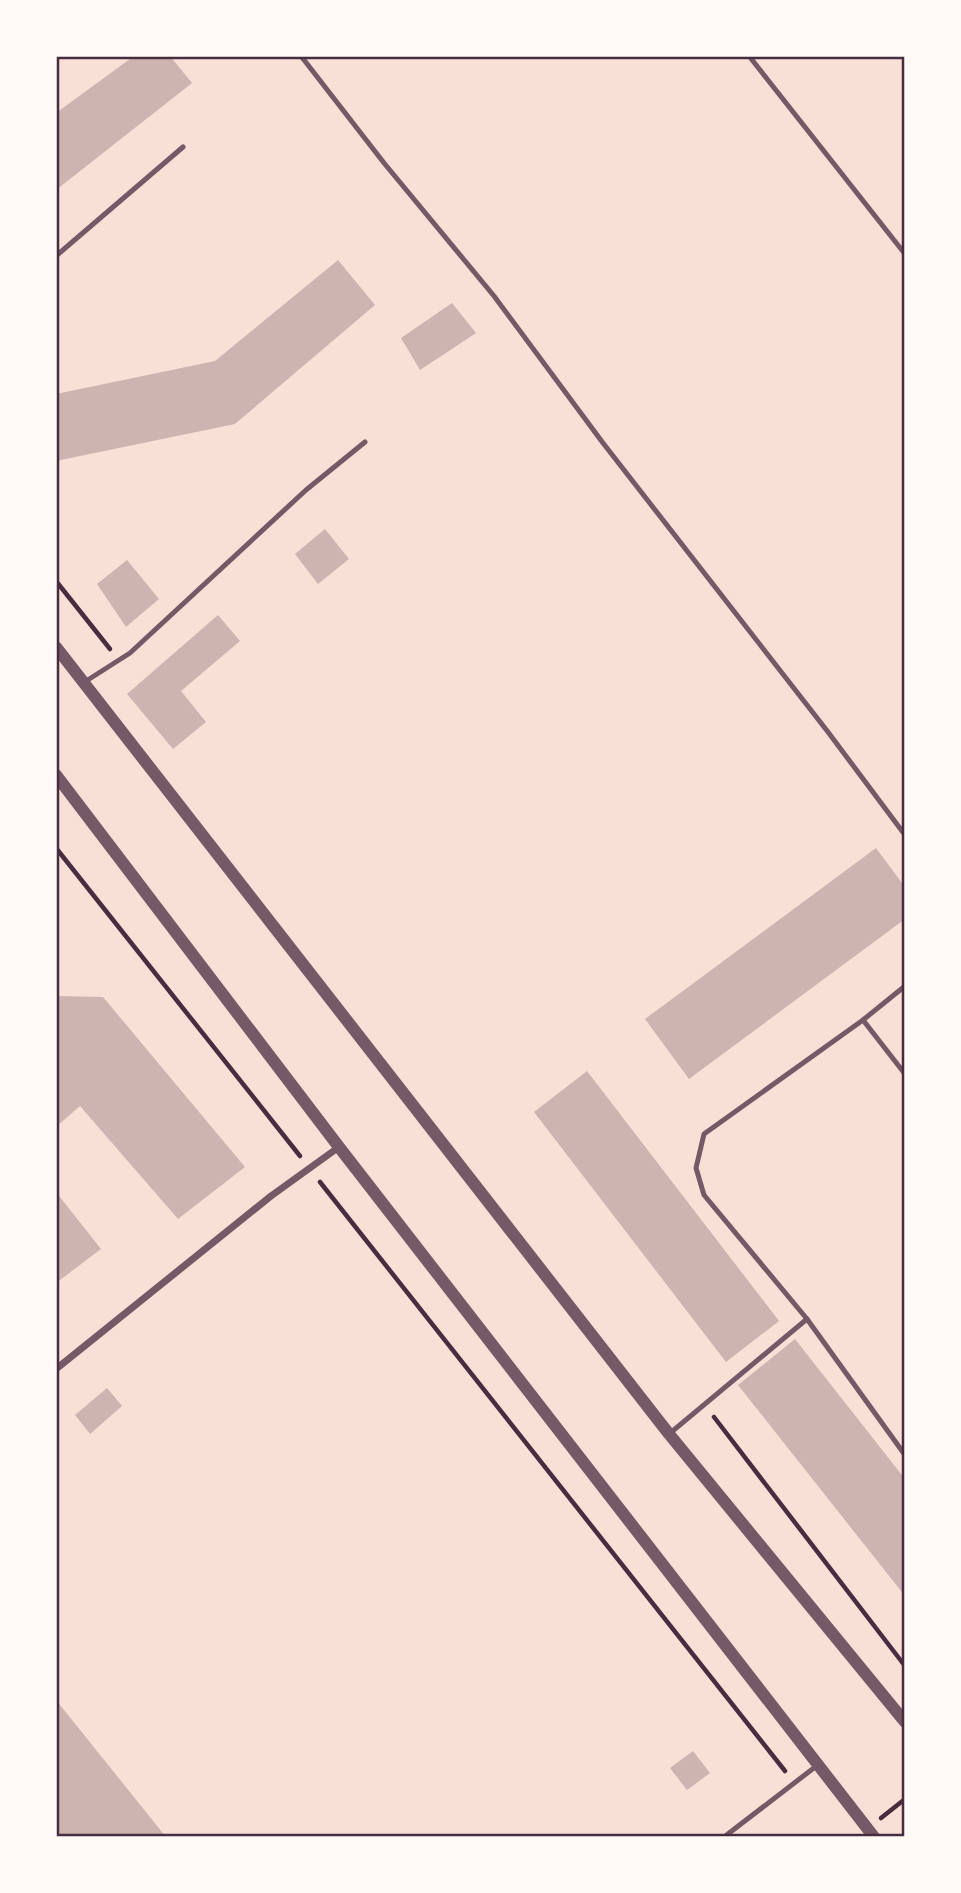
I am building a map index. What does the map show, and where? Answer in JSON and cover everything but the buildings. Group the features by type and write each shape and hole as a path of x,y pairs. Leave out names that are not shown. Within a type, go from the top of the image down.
{"street":[{"path":"56,647 669,1434 903,1714"},
{"path":"56,775 339,1147 871,1833"},
{"path":"56,1369 271,1196 339,1147"}],"lane":[{"path":"301,56 384,163 494,296 603,443 905,835"},
{"path":"749,56 905,254"},
{"path":"56,256 183,147"},
{"path":"83,683 130,653 306,490 365,442"},
{"path":"905,986 863,1020 704,1134 696,1168 704,1195 807,1319 905,1455"},
{"path":"863,1020 905,1074"},
{"path":"669,1434 807,1319"},
{"path":"724,1837 818,1765"}],"path":[{"path":"56,581 119,660"},
{"path":"56,848 794,1783"},
{"path":"704,1405 905,1666"},
{"path":"871,1833 905,1799"}]}
